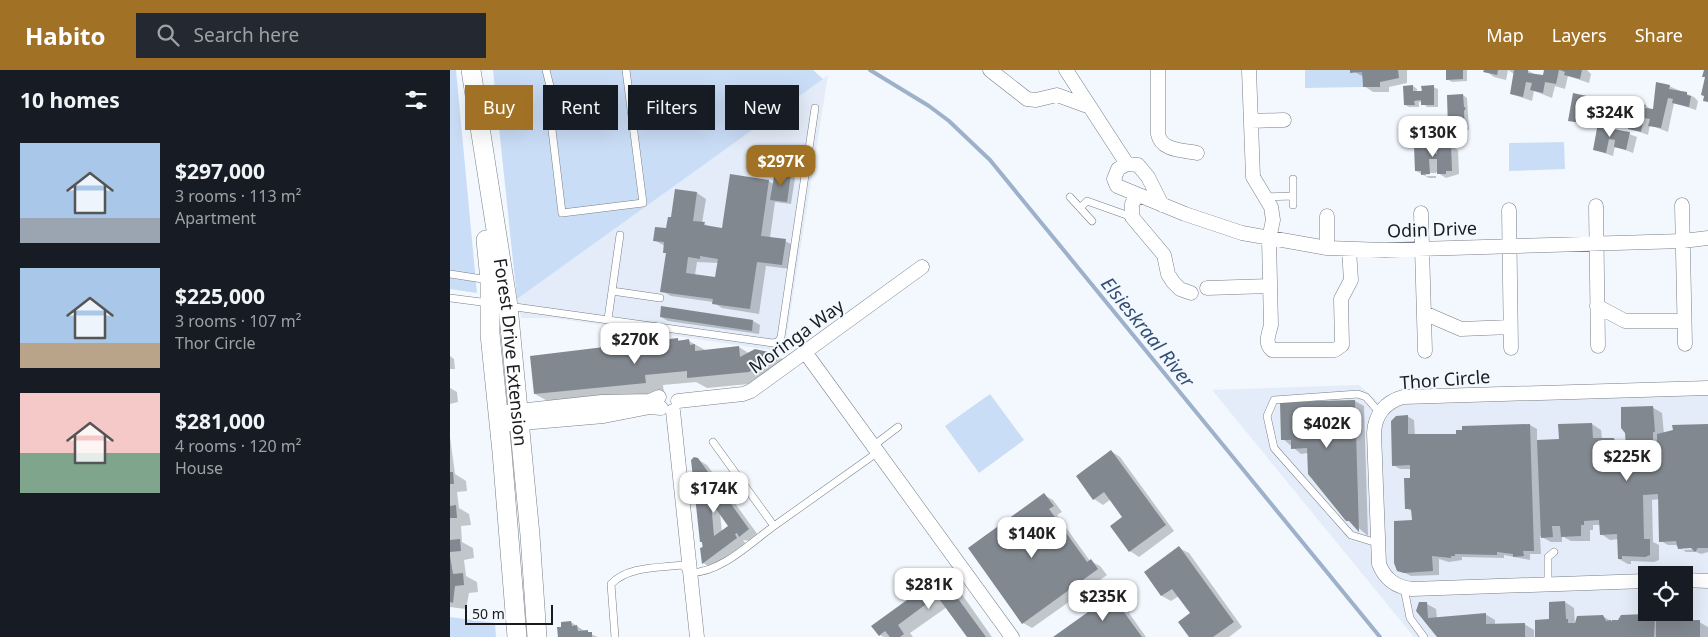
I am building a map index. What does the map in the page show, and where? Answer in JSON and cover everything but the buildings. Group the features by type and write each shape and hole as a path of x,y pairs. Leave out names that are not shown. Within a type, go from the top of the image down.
{"street":[{"name":"Forest Drive Extension","path":"470,70 490,280 499,304 490,334 517,637"},
{"name":"Forest Drive Extension","path":"470,70 499,304 519,417 537,637"},
{"path":"990,70 1027,99 1036,100 1057,95 1074,83"},
{"path":"1066,70 1127,164 1134,164 1143,170 1162,205"},
{"path":"1158,70 1158,134 1160,141 1169,147 1198,154"},
{"path":"1249,70 1253,177 1271,207 1273,220 1270,239 1271,325 1268,343 1272,350 1339,348 1343,341 1341,299 1351,280 1350,250"},
{"path":"1057,95 1090,108"},
{"path":"1250,121 1284,120"},
{"name":"Odin Drive","path":"1127,164 1116,172 1115,182 1120,189 1216,225 1270,239 1326,248 1350,250 1423,249 1683,241 1708,238"},
{"path":"1137,196 1132,204 1132,217 1164,255 1168,274 1173,282 1191,293"},
{"path":"1682,205 1685,344"},
{"path":"1596,206 1598,346"},
{"path":"1509,210 1510,348"},
{"path":"1421,213 1425,350"},
{"path":"1326,248 1327,216"},
{"name":"Moringa Way","path":"499,419 602,402 650,401 668,406 747,393 922,267"},
{"path":"1207,288 1270,286"},
{"path":"1597,306 1624,321 1684,321"},
{"path":"1424,313 1461,329 1510,327"},
{"path":"805,352 1012,637"},
{"name":"Thor Circle","path":"1379,412 1390,402 1403,398 1708,388"},
{"path":"668,406 686,569 697,637"},
{"path":"1379,412 1374,434 1377,543 1382,571 1392,582 1404,588 1638,581"},
{"path":"686,569 689,637"},
{"path":"1693,580 1708,580"}],"lane":[{"path":"546,70 550,86 550,113 562,213 643,203 626,70"},
{"path":"450,298 773,343 778,342 781,337 815,108"},
{"path":"1293,179 1293,205"},
{"path":"1265,197 1293,196"},
{"path":"1070,197 1092,221"},
{"path":"1080,208 1087,201 1132,217"},
{"path":"608,319 620,235"},
{"path":"450,274 490,280"},
{"path":"612,291 660,298"},
{"path":"1377,543 1350,535 1274,448 1267,416 1274,400 1358,394 1366,397 1379,412"},
{"path":"615,637 611,584 615,580 626,572 686,569 704,572 717,566 774,526 875,449 898,427"},
{"path":"713,442 774,526"},
{"path":"1548,584 1548,556 1554,552"},
{"path":"1404,588 1410,618 1424,637"}],"shaded area":[{"path":"450,70 456,70 477,293 450,289"},
{"path":"493,70 813,70 823,79 799,96 799,85 725,85 725,130 752,130 517,299 499,130 533,130 533,85 495,85"},
{"path":"1305,70 1350,70 1350,73 1362,72 1363,87 1305,88"},
{"path":"828,75 784,352 554,318 521,318 517,299 752,130 799,130 799,96"},
{"path":"1564,142 1565,169 1509,171 1509,143"},
{"path":"1359,385 1384,407 1390,402 1708,388 1708,637 1414,637 1212,390"},
{"path":"990,394 1024,440 979,473 945,426"},
{"path":"450,617 495,623 496,637 450,637"}],"waterway":[{"name":"Elsieskraal River","path":"870,70 929,106 949,121 990,160 1380,637"}]}
